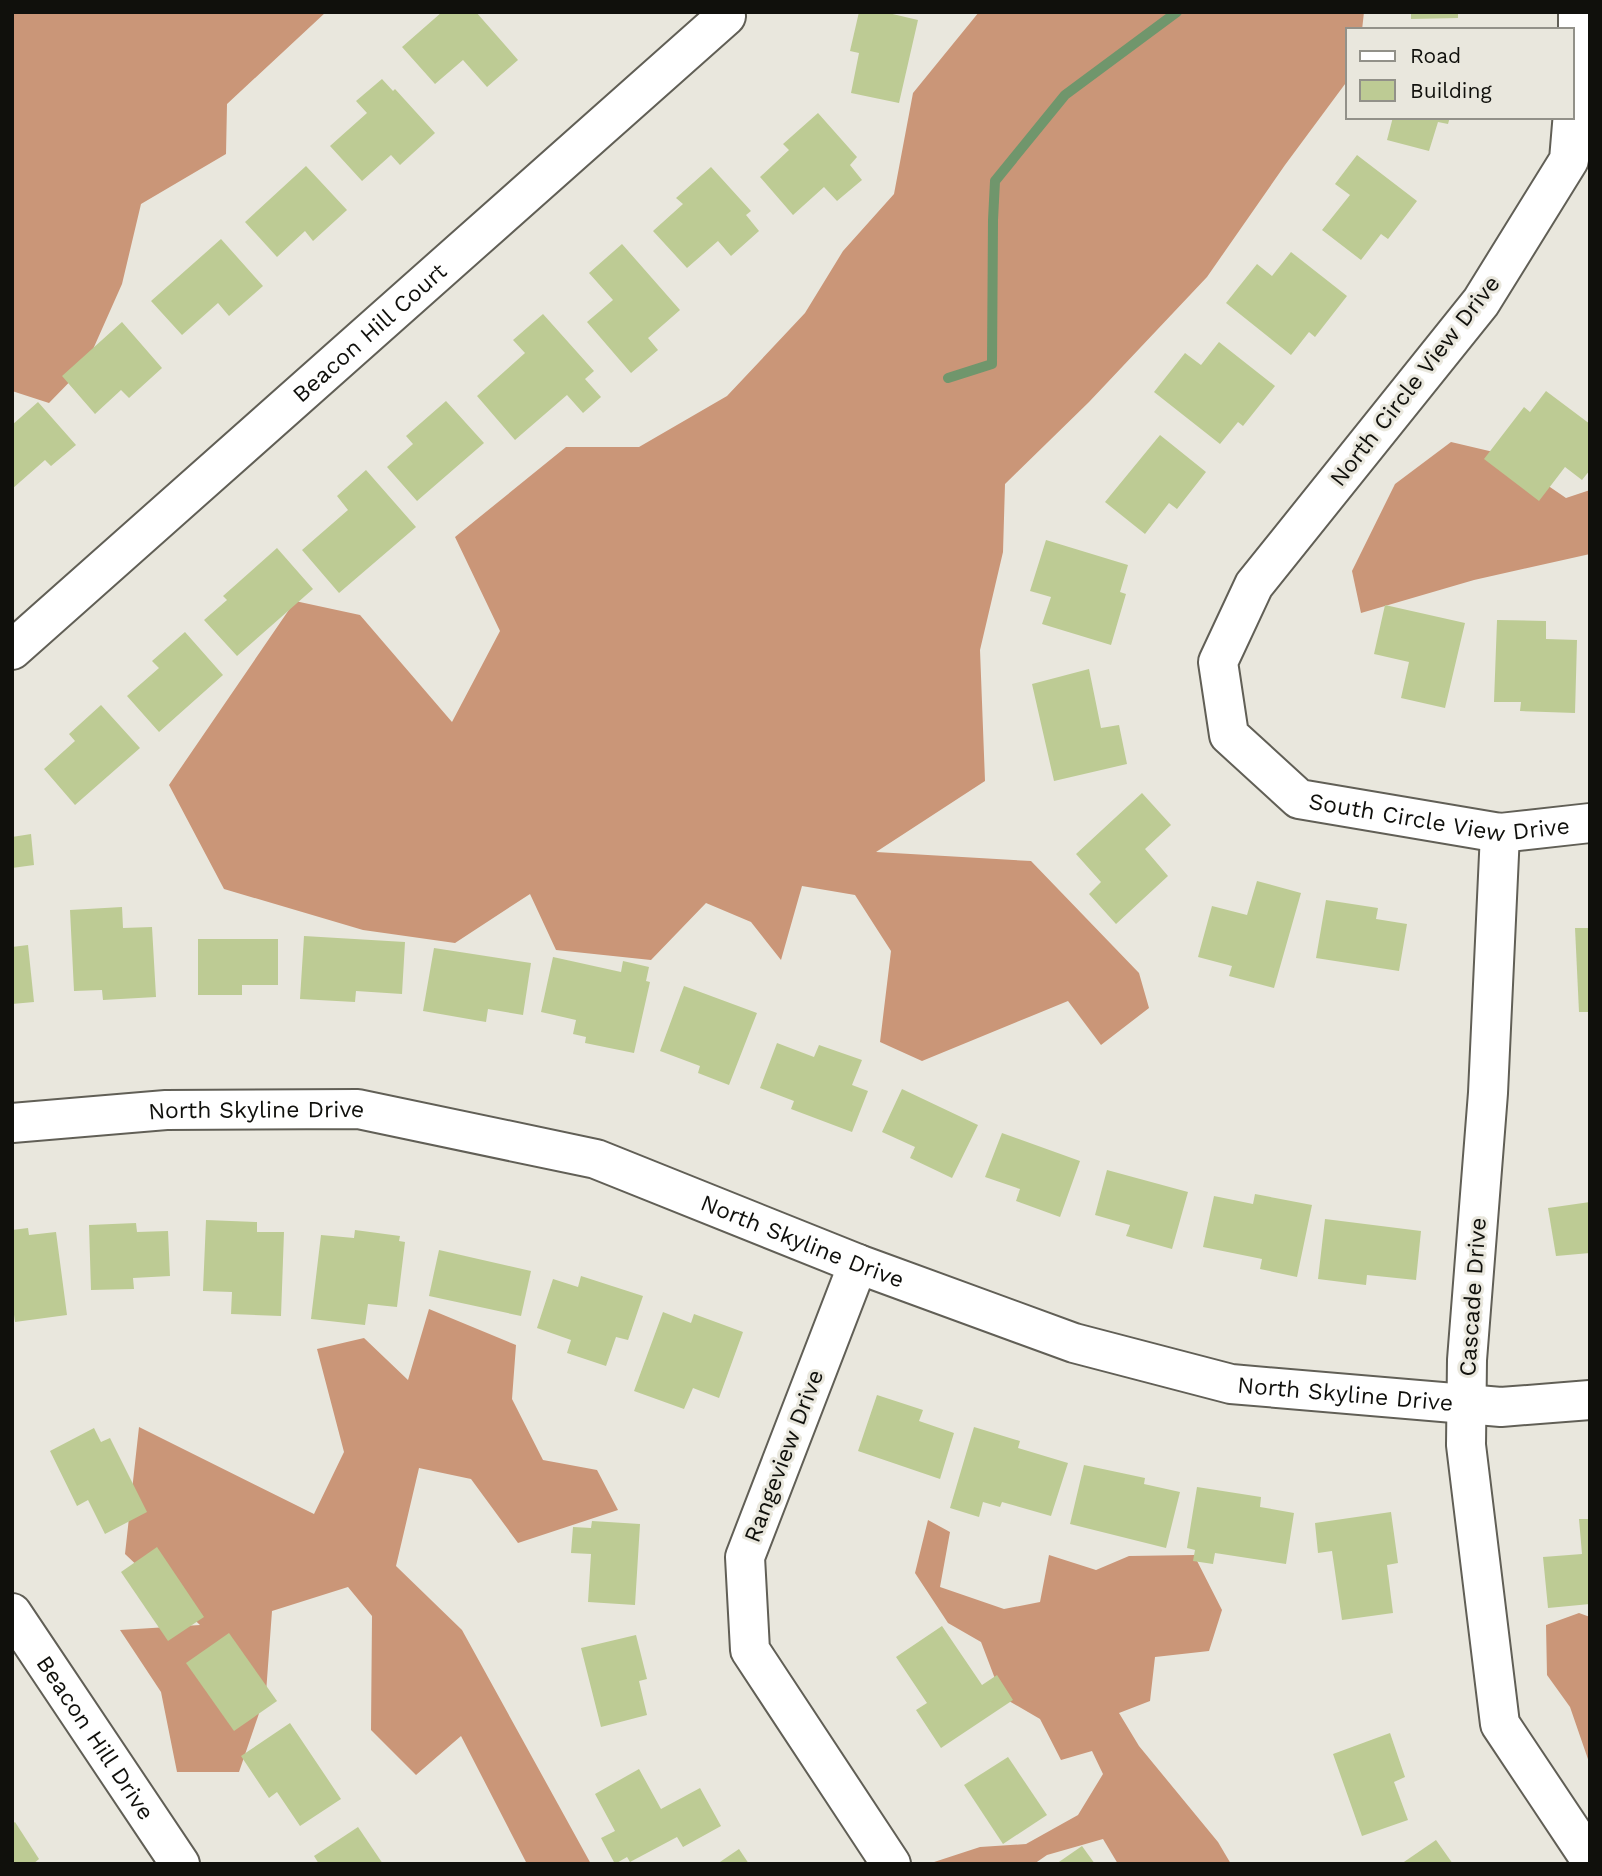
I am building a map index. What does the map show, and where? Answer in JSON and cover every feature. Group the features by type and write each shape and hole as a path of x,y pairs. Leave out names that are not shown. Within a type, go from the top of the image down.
{"street":[{"name":"North Circle View Drive","path":"1574,101 1578,12"},
{"name":"Beacon Hill Court","path":"12,650 726,16"},
{"name":"North Circle View Drive","path":"1229,735 1218,662 1254,584 1481,302 1569,160 1572,119"},
{"name":"South Circle View Drive","path":"1229,735 1299,799 1500,833 1590,822"},
{"name":"Cascade Drive","path":"1500,833 1488,1093 1465,1405 1466,1445 1500,1724 1590,1859"},
{"name":"North Skyline Drive","path":"12,1123 166,1110 358,1109 597,1159 858,1264 1074,1343 1231,1384 1501,1407 1590,1400"},
{"name":"Rangeview Drive","path":"858,1264 745,1557 750,1650 891,1864"},
{"name":"Beacon Hill Drive","path":"12,1613 180,1864"}],"shaded area":[{"path":"12,12 326,12 227,104 226,154 141,204 122,284 86,365 49,403 12,391"},
{"path":"979,12 1364,12 1362,28 1346,28 1346,83 1207,277 1089,402 1005,484 1003,552 980,650 985,781 876,852 1031,861 1139,973 1149,1008 1101,1045 1068,1001 922,1061 880,1042 891,951 855,895 802,886 781,960 751,922 706,903 651,960 556,950 530,894 455,943 363,930 224,889 169,785 295,601 360,615 452,722 500,631 455,537 566,447 639,447 727,396 805,313 843,251 894,194 913,93"},
{"path":"1451,442 1502,454 1566,498 1590,490 1590,554 1474,580 1361,613 1352,571 1395,484"},
{"path":"429,1309 516,1345 512,1399 543,1460 597,1470 618,1510 518,1543 471,1479 419,1468 396,1566 462,1630 591,1864 527,1864 461,1736 416,1775 371,1730 372,1616 348,1587 272,1611 266,1693 239,1772 177,1772 161,1692 120,1630 200,1625 125,1554 139,1427 314,1514 344,1452 317,1349 364,1338 408,1380"},
{"path":"928,1520 950,1532 940,1587 1004,1609 1040,1602 1049,1555 1096,1570 1129,1556 1194,1555 1222,1610 1209,1651 1155,1657 1150,1701 1119,1713 1139,1746 1218,1842 1231,1864 1118,1864 1103,1839 1047,1855 1034,1864 928,1864 980,1847 1026,1844 1078,1815 1103,1774 1092,1751 1061,1760 1040,1719 1002,1697 981,1642 948,1623 915,1573"},
{"path":"1579,1613 1590,1617 1590,1765 1570,1707 1547,1675 1546,1625"}],"building":[{"path":"442,12 476,12 518,60 487,87 463,60 435,84 402,47"},
{"path":"859,12 884,12 918,20 899,103 851,93 859,53 850,51"},
{"path":"1411,12 1458,12 1458,18 1411,19"},
{"path":"382,79 393,91 395,89 435,133 400,165 391,155 362,181 330,146 367,113 356,101"},
{"path":"818,113 857,157 850,165 862,180 837,201 824,187 793,215 760,177 789,150 783,144"},
{"path":"1392,119 1449,119 1448,124 1438,122 1429,151 1387,140"},
{"path":"1357,155 1417,201 1388,239 1381,234 1361,260 1322,230 1350,195 1335,184"},
{"path":"306,166 347,210 313,241 305,231 277,257 245,222"},
{"path":"711,167 751,211 746,215 759,231 731,256 718,241 687,268 653,231 683,204 676,198"},
{"path":"221,239 263,286 229,316 218,303 182,335 151,301"},
{"path":"622,244 680,310 648,338 658,350 631,373 587,322 613,300 589,273"},
{"path":"1291,252 1347,296 1315,337 1309,332 1291,355 1226,303 1257,264 1272,276"},
{"path":"543,314 594,371 585,379 601,397 583,413 567,395 515,440 477,396 525,353 513,340"},
{"path":"122,322 162,368 129,398 121,390 95,414 62,376"},
{"path":"1219,342 1275,386 1243,426 1238,422 1220,444 1154,392 1185,353 1201,365"},
{"path":"1546,391 1590,424 1590,470 1582,480 1565,467 1539,501 1484,459 1524,407 1530,412"},
{"path":"446,401 484,443 417,501 387,467 413,444 406,436"},
{"path":"38,402 76,445 51,466 45,460 12,489 12,425"},
{"path":"1160,435 1206,472 1177,509 1169,503 1145,534 1105,502"},
{"path":"366,470 416,527 339,593 302,550 348,510 337,496"},
{"path":"1046,540 1128,565 1120,592 1126,594 1111,645 1042,624 1051,597 1030,591"},
{"path":"277,548 313,589 237,656 204,620 227,600 223,596"},
{"path":"1385,605 1465,623 1445,708 1401,698 1409,662 1374,654"},
{"path":"1497,620 1546,621 1546,639 1577,640 1575,713 1520,711 1521,702 1494,702"},
{"path":"185,632 223,675 159,732 127,696 159,668 152,661"},
{"path":"1089,669 1101,728 1119,725 1127,764 1054,781 1032,684"},
{"path":"101,705 140,748 75,805 44,769 75,741 69,734"},
{"path":"1142,793 1171,825 1145,849 1168,876 1116,924 1089,894 1101,882 1076,854"},
{"path":"31,834 34,865 12,868 12,837"},
{"path":"1257,881 1301,893 1274,988 1229,976 1232,966 1198,957 1212,906 1247,915"},
{"path":"1326,900 1378,908 1376,919 1407,924 1399,971 1316,958"},
{"path":"122,907 123,928 152,927 156,997 103,1000 102,990 74,991 70,910"},
{"path":"1575,928 1590,928 1590,1012 1579,1012"},
{"path":"304,936 405,942 402,994 356,991 355,1002 300,999"},
{"path":"198,939 278,939 278,985 242,985 242,995 198,995"},
{"path":"28,945 34,1002 12,1004 12,947"},
{"path":"434,948 531,963 523,1015 488,1009 486,1022 423,1011"},
{"path":"553,957 621,972 623,961 649,967 646,981 650,982 634,1053 585,1043 586,1037 573,1034 576,1020 541,1012"},
{"path":"684,986 757,1013 729,1085 698,1073 700,1066 660,1051"},
{"path":"777,1043 814,1057 819,1045 862,1060 852,1085 868,1091 852,1132 791,1109 794,1101 760,1088"},
{"path":"902,1089 978,1125 952,1178 910,1158 915,1147 882,1132"},
{"path":"1002,1133 1080,1161 1060,1217 1016,1201 1020,1189 985,1177"},
{"path":"1107,1170 1188,1192 1172,1249 1126,1236 1130,1225 1095,1215"},
{"path":"1255,1194 1312,1205 1297,1277 1260,1269 1262,1259 1203,1247 1214,1196 1253,1204"},
{"path":"1590,1202 1590,1253 1556,1256 1548,1208"},
{"path":"1325,1219 1421,1231 1416,1280 1367,1275 1366,1285 1318,1279"},
{"path":"206,1220 257,1222 257,1232 284,1232 281,1316 231,1314 232,1292 203,1291"},
{"path":"136,1223 137,1232 168,1231 170,1276 133,1278 134,1289 91,1290 89,1225"},
{"path":"28,1228 29,1235 56,1232 67,1315 15,1322 12,1300 12,1230"},
{"path":"355,1230 400,1236 399,1241 405,1242 397,1307 368,1304 365,1325 311,1319 321,1235 354,1238"},
{"path":"439,1250 531,1271 521,1316 429,1296"},
{"path":"581,1276 643,1296 628,1340 616,1337 606,1366 567,1353 571,1340 537,1328 553,1279 578,1287"},
{"path":"663,1312 691,1323 694,1314 743,1332 719,1398 693,1388 684,1409 634,1391"},
{"path":"877,1395 923,1410 919,1421 954,1433 940,1479 858,1451"},
{"path":"974,1427 1020,1441 1018,1448 1068,1463 1051,1516 1002,1502 1000,1507 983,1502 979,1517 950,1508"},
{"path":"94,1428 101,1442 110,1438 147,1512 105,1534 88,1500 77,1506 50,1451"},
{"path":"1084,1465 1145,1478 1144,1484 1180,1492 1166,1548 1070,1524"},
{"path":"1197,1487 1261,1497 1260,1507 1294,1513 1286,1564 1215,1553 1213,1564 1193,1561 1195,1550 1187,1548"},
{"path":"1391,1512 1398,1563 1387,1565 1393,1613 1342,1620 1332,1551 1318,1553 1315,1523"},
{"path":"1579,1519 1590,1519 1590,1604 1548,1608 1543,1557 1582,1554"},
{"path":"592,1521 640,1524 635,1605 588,1602 591,1554 571,1553 573,1527 591,1528"},
{"path":"157,1547 204,1617 168,1641 121,1572"},
{"path":"942,1626 982,1685 997,1675 1013,1700 941,1748 916,1710 927,1703 896,1657"},
{"path":"229,1633 277,1701 234,1731 186,1663"},
{"path":"636,1635 647,1679 639,1681 647,1715 601,1727 581,1648"},
{"path":"290,1723 341,1799 300,1826 277,1792 269,1798 241,1756"},
{"path":"1390,1733 1405,1777 1394,1782 1408,1820 1362,1836 1333,1754"},
{"path":"1008,1757 1047,1815 1003,1844 964,1785"},
{"path":"639,1769 661,1809 700,1788 721,1826 683,1847 677,1837 630,1862 627,1857 615,1864 601,1838 615,1831 595,1794"},
{"path":"15,1822 39,1859 33,1864 12,1864 12,1824"},
{"path":"358,1827 383,1864 319,1864 314,1856"},
{"path":"1436,1840 1453,1864 1401,1864"},
{"path":"1082,1846 1095,1864 1056,1864"},
{"path":"739,1849 749,1864 717,1864"}],"waterway":[{"path":"948,378 992,364 995,181 1065,95 1177,12"}]}
